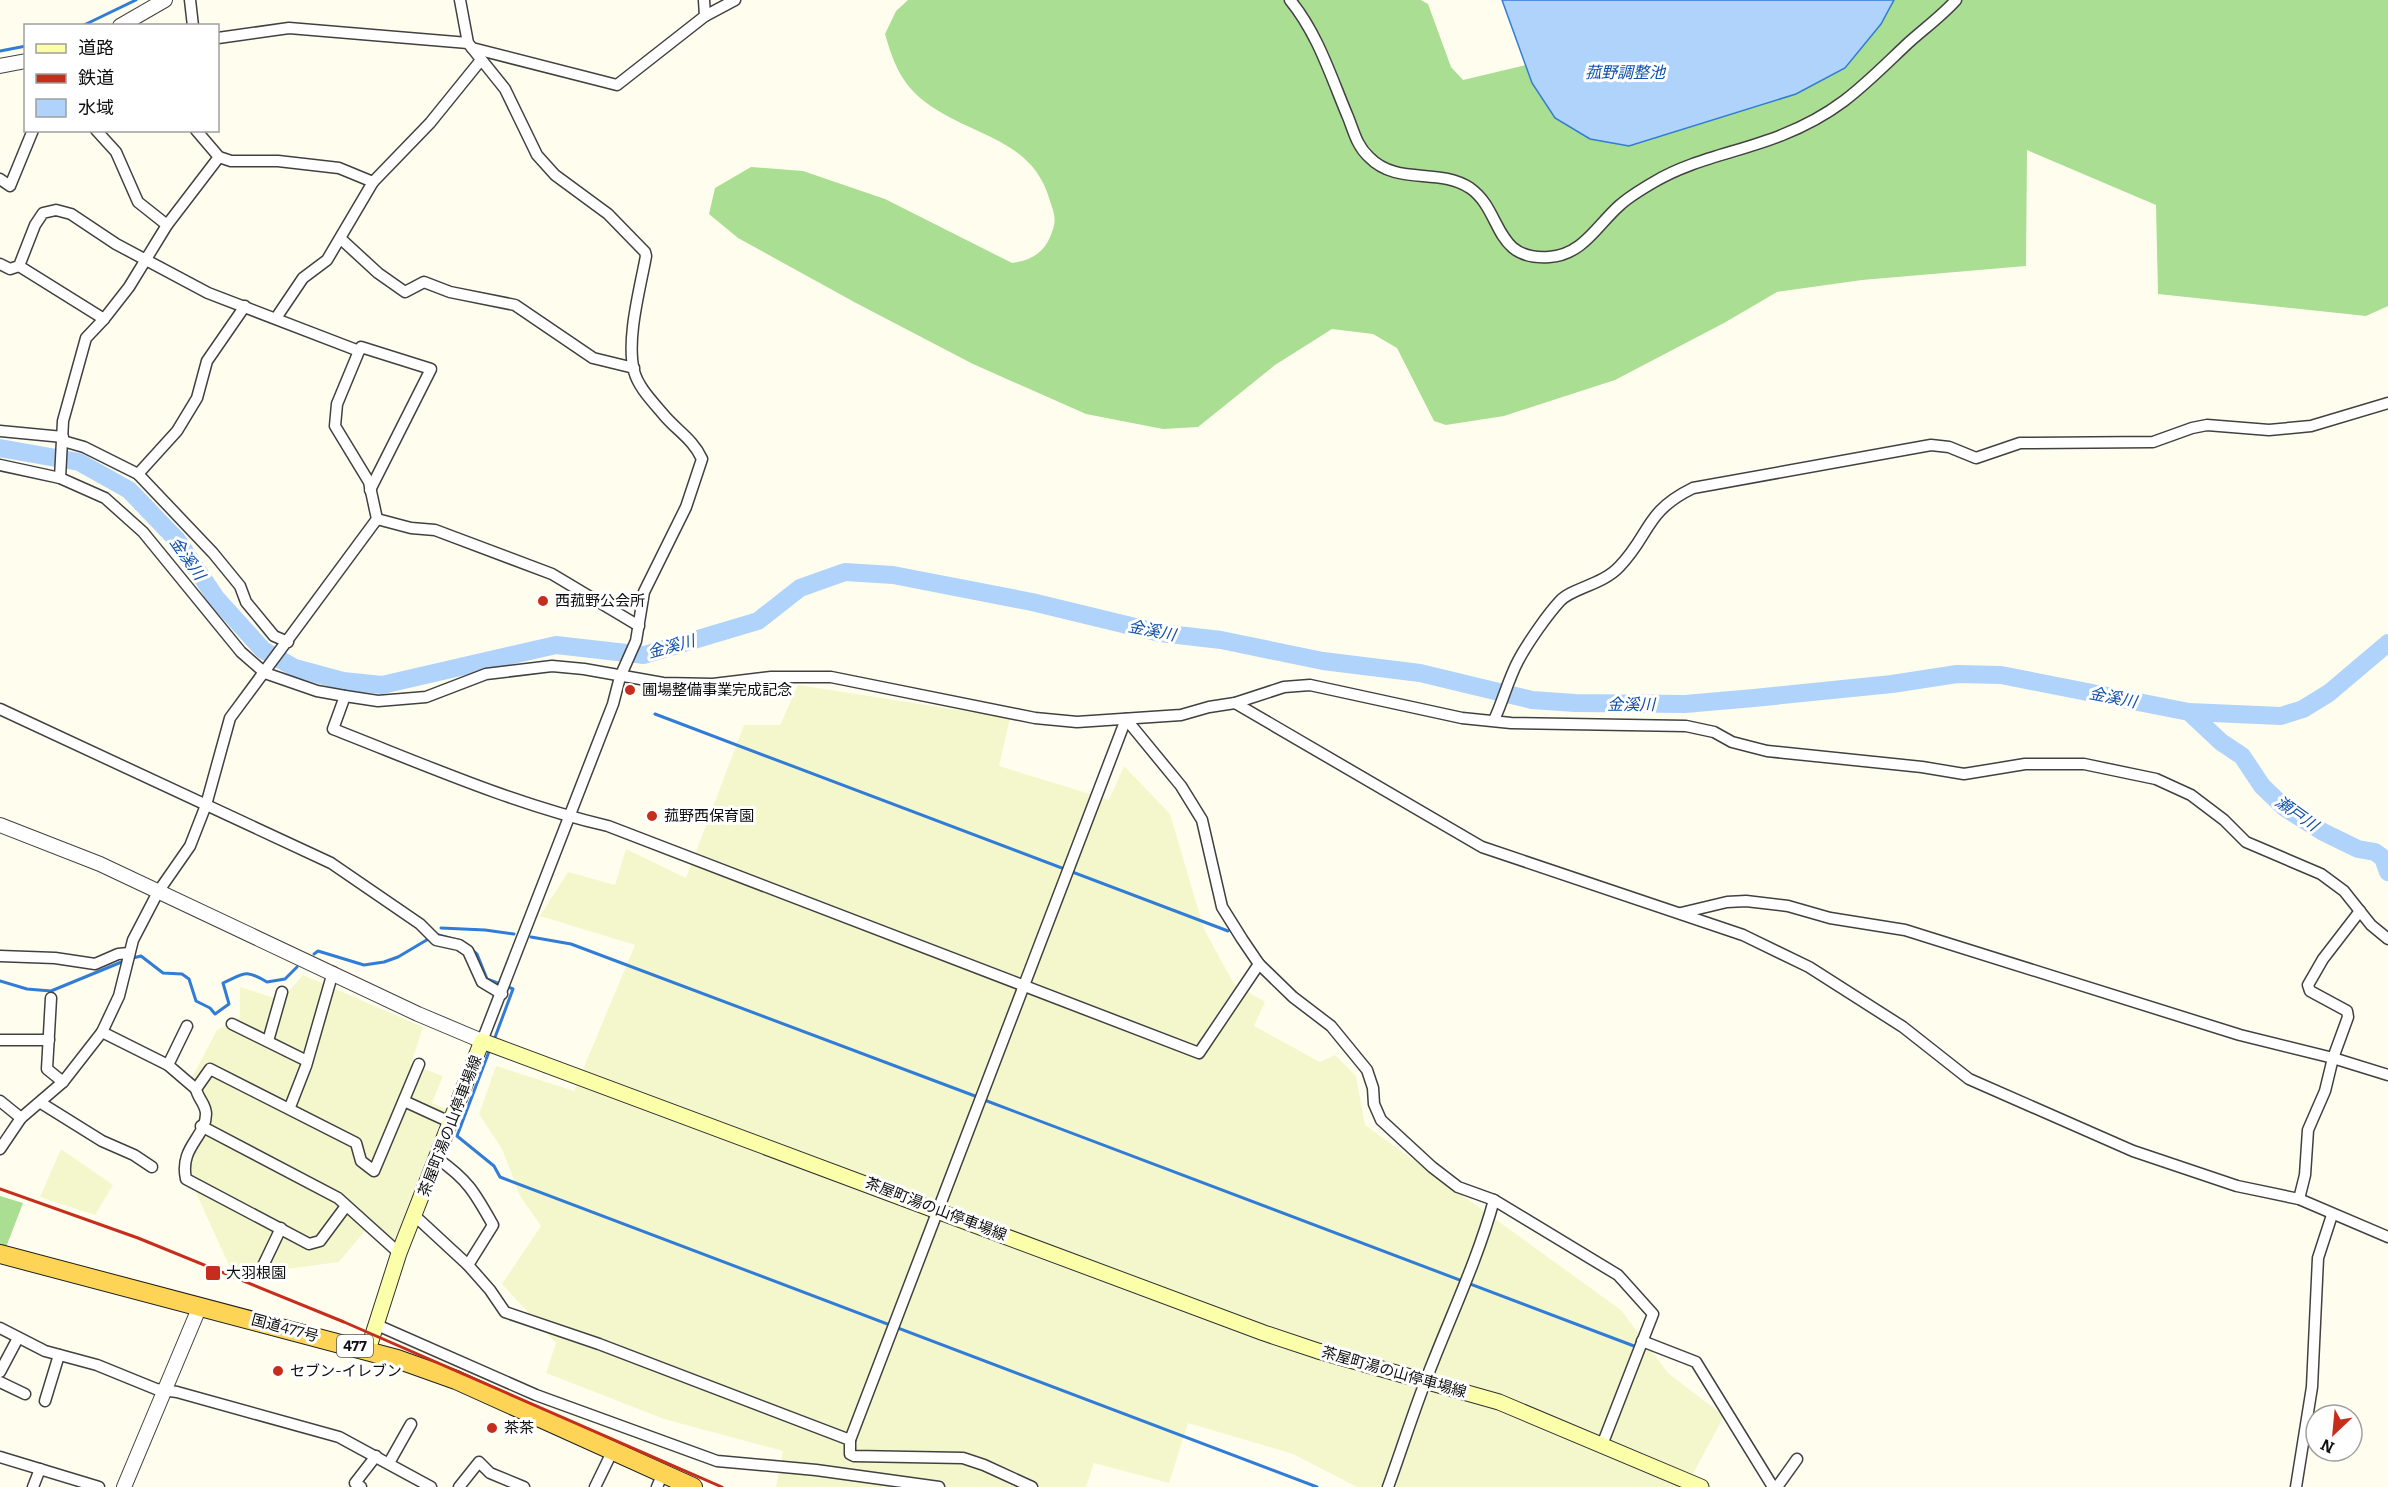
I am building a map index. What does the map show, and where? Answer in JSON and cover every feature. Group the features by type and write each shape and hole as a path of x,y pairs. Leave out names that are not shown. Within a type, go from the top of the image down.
{"highway":[{"name":"国道477号","path":"0,1254 368,1350 456,1380 613,1450 660,1480 692,1487"}],"main road":[{"name":"茶屋町湯の山停車場線","path":"368,1350 399,1253 452,1123 489,1043 1264,1333 1318,1351 1499,1402 1701,1487"}],"street":[{"path":"123,24 165,0"},
{"path":"190,0 193,24"},
{"path":"0,825 100,864 418,1014 489,1043 502,993 613,704 639,629 644,592 686,507 702,459 693,442 669,421 650,399 634,368 634,323 645,252 608,213 555,175 541,160 505,89 470,45 460,0"},
{"path":"704,0 705,16"},
{"path":"219,38 289,28 470,45 617,86 705,16 735,0"},
{"path":"1290,0 1309,27 1357,141 1370,158 1388,171 1399,174 1450,178 1460,182 1480,196 1502,238 1510,246 1521,253 1547,258 1562,256 1583,244 1618,206 1657,180 1780,136 1833,111 1860,90 1956,0"},
{"path":"276,318 291,291 303,278 322,266 341,239 373,182 430,123 481,60"},
{"path":"0,66 24,61"},
{"path":"0,179 10,186 32,132"},
{"path":"101,132 116,152 138,202 167,225"},
{"path":"198,132 219,157 245,163 278,161 339,168 373,182"},
{"path":"60,475 68,400 86,338 104,319 167,225 219,157"},
{"path":"19,266 35,225 43,213 56,210 71,214 116,244 208,293 359,351"},
{"path":"341,239 378,273 405,292 424,282 450,292 514,305 593,358 634,368"},
{"path":"0,264 10,269 19,266"},
{"path":"19,266 104,319"},
{"path":"138,474 177,431 197,398 207,361 245,306"},
{"path":"0,1149 21,1118 63,1082 102,1032 119,996 133,940 158,892 190,846 206,805 230,718 268,670 377,519 370,490 369,482 335,426 337,404 361,347 431,369 370,490"},
{"path":"1495,718 1518,662 1561,600 1609,577 1633,551 1651,519 1660,509 1674,498 1693,489 1931,445 1949,447 1976,458 2020,443 2153,442 2207,425 2269,430 2311,426 2388,403"},
{"path":"0,431 84,447 138,474 213,553 240,586 246,602 274,636 287,644"},
{"path":"0,465 60,475 105,498 121,509 167,559 241,652 268,670 317,691 378,701 426,697 486,674 552,666 623,673 691,684 814,676 1035,718 1077,722 1181,716 1209,707 1235,703 1284,687 1310,685 1462,718 1495,718 1571,725 1686,726 1714,732 1732,742 1767,751 1922,767 1964,774 2025,764 2103,767 2156,779 2182,790 2224,820 2246,842 2321,874 2344,891 2371,926 2388,939"},
{"path":"377,519 411,528 435,530 552,574 639,629"},
{"path":"345,696 333,729 568,817 608,826 1199,1053 1259,964"},
{"path":"1235,703 1482,847 1762,943 1809,967 1903,1027 1969,1079 2133,1151 2237,1186 2299,1199 2388,1237"},
{"path":"0,709 331,863 427,931 436,940 459,945 468,951 482,982 502,993"},
{"path":"1032,1487 963,1458 854,1456 850,1454 850,1440 1126,719"},
{"path":"1126,719 1181,786 1202,820 1222,907 1259,964 1293,997 1331,1026 1367,1070 1373,1088 1374,1104 1381,1120 1432,1167 1458,1187 1494,1200 1618,1275 1653,1314 1602,1445"},
{"path":"1681,914 1727,902 1746,901 1788,906 1830,918 1905,930 2240,1035 2333,1058 2388,1076"},
{"path":"2299,1199 2305,1175 2307,1138 2325,1091 2348,1014 2310,991 2308,985 2323,959 2360,911"},
{"path":"0,956 55,957 95,964 118,954 129,954"},
{"path":"290,1107 307,1061 333,972"},
{"path":"268,1041 282,992"},
{"path":"51,998 47,1069 63,1082"},
{"path":"232,1024 307,1061"},
{"path":"168,1065 187,1026"},
{"path":"102,1032 168,1065 196,1089 207,1116 184,1160 186,1179 309,1244 320,1241 346,1206"},
{"path":"0,1040 49,1040"},
{"path":"196,1089 210,1068 290,1107 356,1143 361,1161 374,1171 419,1064"},
{"path":"0,1101 21,1118"},
{"path":"404,1101 452,1123"},
{"path":"41,1103 102,1141 134,1155 152,1167"},
{"path":"201,1126 338,1198 399,1253"},
{"path":"438,1159 461,1175 493,1225 468,1265"},
{"path":"1388,1487 1494,1200"},
{"path":"2296,1487 2312,1387 2318,1258 2332,1215"},
{"path":"414,1216 468,1265 490,1290 505,1312 599,1344 850,1440"},
{"path":"260,1272 281,1228"},
{"path":"124,1487 200,1306"},
{"path":"377,1325 537,1395 717,1461 816,1470 939,1487"},
{"path":"0,1328 45,1352 166,1390 339,1437 431,1487"},
{"path":"0,1372 18,1338"},
{"path":"1642,1341 1696,1362 1775,1487 1797,1459"},
{"path":"45,1401 59,1355"},
{"path":"0,1382 25,1394"},
{"path":"389,1463 411,1424"},
{"path":"595,1487 613,1450"},
{"path":"361,1487 355,1483 376,1456"},
{"path":"0,1457 99,1487"},
{"path":"459,1487 479,1462 490,1473 524,1487"},
{"path":"33,1487 40,1469"}],"green space":[{"path":"908,0 1421,0 1428,4 1451,67 1463,80 1801,0 2388,0 2388,306 2366,316 2158,294 2156,205 2027,150 2026,266 1862,280 1777,292 1724,323 1615,380 1504,416 1446,425 1434,421 1397,348 1373,334 1332,329 1275,365 1198,427 1163,429 1086,414 973,364 856,303 738,238 709,214 715,188 751,167 803,171 885,199 1012,263 1026,260 1042,250 1052,232 1054,216 1041,179 1029,163 995,139 937,110 912,90 897,68 885,34 896,11"},
{"path":"798,685 1010,718 999,766 1109,800 1124,766 1170,814 1204,929 1234,984 1265,1002 1254,1026 1320,1062 1335,1055 1356,1076 1365,1125 1621,1310 1668,1373 1724,1416 1686,1487 1357,1487 1293,1454 1188,1423 1169,1483 1094,1463 1086,1487 776,1487 783,1451 664,1419 546,1373 556,1343 502,1284 541,1226 520,1196 502,1149 479,1114 496,1066 574,1091 635,945 540,916 568,872 615,885 626,849 686,878 744,725 780,725"},
{"path":"303,975 423,1027 411,1064 443,1076 432,1103 449,1110 393,1250 369,1226 339,1262 287,1269 277,1281 229,1265 180,1158 205,1104 189,1083 217,1030 240,1018 240,987 281,1000"},
{"path":"61,1149 113,1185 95,1215 40,1197"},
{"path":"0,1196 23,1203 5,1250 0,1249"}],"water":[{"name":"菰野調整池","path":"1502,0 1894,0 1881,24 1845,68 1796,94 1629,146 1590,139 1555,118 1532,83"}],"waterway":[{"path":"86,24 136,0"},
{"path":"0,51 24,46"},
{"name":"金溪川","path":"0,448 79,462 129,490 177,540 216,598 263,650 295,668 343,681 382,685 556,645 644,655 758,621 800,588 845,572 893,575 1032,602 1160,633 1221,640 1323,661 1420,673 1532,700 1575,703 1685,704 1892,684 1957,674 2001,675 2189,712 2281,716 2303,709 2329,693 2388,643"},
{"name":"瀬戸川","path":"2189,712 2221,742 2242,756 2262,786 2285,808 2323,832 2358,849 2375,852 2383,858 2388,872"},
{"path":"655,714 1228,931"},
{"path":"441,928 514,934"},
{"path":"435,934 461,941"},
{"path":"531,937 571,944 975,1096"},
{"path":"314,954 318,951 364,965 398,957 430,938"},
{"path":"466,944 477,954 487,979 500,984"},
{"path":"133,958 141,956 163,973 182,974 189,979 196,1001 210,1008 215,1014 229,1004 223,983 245,974 254,975 267,982 285,979 297,967"},
{"path":"0,981 27,989 51,991 124,961"},
{"path":"494,1040 513,989 506,986"},
{"path":"490,1049 457,1136 494,1166 500,1177 1317,1487"},
{"path":"987,1101 1634,1346"}],"railway":[{"path":"0,1189 138,1238 344,1322 722,1487"}],"place":[{"name":"西菰野公会所","path":"543,601"},
{"name":"圃場整備事業完成記念","path":"630,690"},
{"name":"菰野西保育園","path":"652,816"},
{"name":"大羽根園","path":"213,1273"},
{"name":"セブン-イレブン","path":"278,1371"},
{"name":"茶茶","path":"492,1428"}]}
